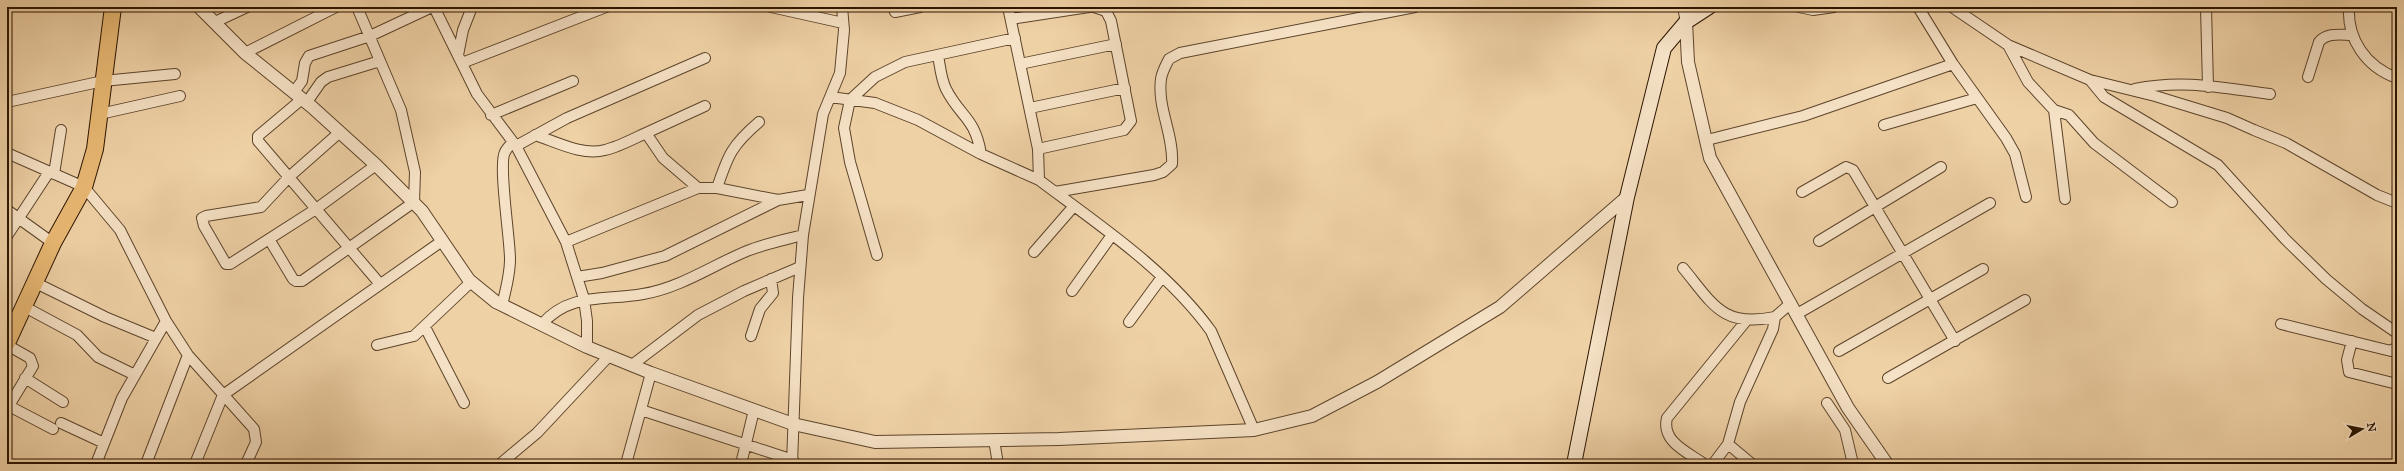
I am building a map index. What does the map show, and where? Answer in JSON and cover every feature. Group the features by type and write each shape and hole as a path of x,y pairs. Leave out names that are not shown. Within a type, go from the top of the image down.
{"main road":[{"path":"7,344 53,243 84,186 95,149 113,7"},
{"path":"1574,464 1627,197 1664,48 1686,22 1709,7"}],"street":[{"path":"199,7 245,53 301,98 340,132 414,202 422,211 471,282 481,292 502,305 587,347 651,373 793,424 874,442 1060,440 1254,430 1312,416 1377,382 1500,307 1627,197"},
{"path":"215,22 248,7"},
{"path":"245,53 336,7"},
{"path":"357,7 403,117 415,172 414,202"},
{"path":"301,98 305,63 309,56 370,36 433,7 477,94 491,115 514,144 566,242 584,299 587,321 587,347"},
{"path":"460,59 463,30 472,7"},
{"path":"460,59 606,7"},
{"path":"771,7 843,24"},
{"path":"641,410 792,462 800,267 803,235 808,195 823,114 840,73 843,24 842,7"},
{"path":"895,12 920,7"},
{"path":"1008,7 1038,149 1039,180"},
{"path":"1010,19 1089,7"},
{"path":"1038,149 1124,130 1131,121 1111,21 1106,11 1094,7"},
{"path":"1055,192 1154,175 1163,172 1172,164 1173,150 1161,96 1161,78 1168,59 1180,53 1415,7"},
{"path":"1683,7 1686,22 1688,62 1710,158 1848,408 1887,464"},
{"path":"1799,7 1813,10 1834,7"},
{"path":"1918,7 1953,64 2006,138 2015,154 2026,197"},
{"path":"1952,7 2008,45 2090,80 2131,90 2227,118 2274,138 2377,195 2397,203"},
{"path":"2206,7 2208,86"},
{"path":"2349,7 2352,35 2358,49 2368,60 2397,78"},
{"path":"2308,77 2323,38 2352,35"},
{"path":"877,256 850,162 845,135 846,114 850,100 876,77 889,68 905,62 1014,38"},
{"path":"1020,64 1116,44"},
{"path":"2008,45 2028,82 2054,110 2069,115 2094,143 2172,202"},
{"path":"938,55 945,87 973,126 978,137 980,154"},
{"path":"502,305 508,280 510,260 509,220 502,171 504,152 514,144 567,118 706,58"},
{"path":"380,61 328,77 301,98 257,139 380,284"},
{"path":"1707,140 1803,116 1953,64"},
{"path":"7,102 103,81 175,74"},
{"path":"2090,80 2104,97 2218,165 2285,239 2326,279 2362,308 2397,333"},
{"path":"491,115 573,81"},
{"path":"2131,90 2169,83 2208,86 2270,94"},
{"path":"1030,108 1125,88"},
{"path":"100,114 180,96"},
{"path":"830,96 875,103 918,120 980,154 1039,180 1112,235 1162,277 1200,317 1211,331 1254,430"},
{"path":"1884,125 1977,98"},
{"path":"535,135 576,148 593,151 605,150 705,106"},
{"path":"2054,110 2065,199"},
{"path":"717,188 727,158 733,147 759,122"},
{"path":"7,236 52,173 61,130"},
{"path":"340,132 288,177 261,207 206,216 202,218 204,226 226,264 230,264 316,209 376,165"},
{"path":"646,133 663,158 698,188"},
{"path":"7,152 84,186 120,230 166,321 188,355 250,424 256,436 256,442 246,464"},
{"path":"1802,192 1843,168 1850,167 1955,341"},
{"path":"1818,241 1941,167"},
{"path":"566,242 698,188 717,188 778,200"},
{"path":"577,277 602,273 665,256 778,200 808,195"},
{"path":"269,239 293,279 298,282 310,277 414,202"},
{"path":"1683,268 1718,309 1737,320 1746,321 1774,317 1902,253 1990,203"},
{"path":"1034,252 1074,206"},
{"path":"7,210 53,243"},
{"path":"542,324 551,313 584,299 624,297 666,288 748,250 803,235"},
{"path":"1072,291 1112,235"},
{"path":"195,464 223,395 442,241"},
{"path":"632,365 698,315 771,279 800,267"},
{"path":"1839,351 1983,269"},
{"path":"1130,322 1162,277"},
{"path":"751,336 760,309 773,292 771,279"},
{"path":"377,344 409,338 425,327 471,282"},
{"path":"36,283 105,317 156,338"},
{"path":"1888,378 1955,341 2024,300"},
{"path":"23,306 77,335 98,357 135,375"},
{"path":"1713,464 1728,444 1740,402 1773,329 1774,317"},
{"path":"96,464 122,398 166,321"},
{"path":"1704,464 1669,439 1665,426 1667,418 1746,321"},
{"path":"2281,324 2391,352 2397,347"},
{"path":"425,327 464,403"},
{"path":"2352,342 2346,360 2349,372 2397,384"},
{"path":"7,344 32,361 33,366 8,408 104,443"},
{"path":"146,464 188,355"},
{"path":"500,464 537,433 609,356"},
{"path":"626,464 651,373"},
{"path":"25,378 63,402"},
{"path":"1827,403 1845,430 1853,464"},
{"path":"741,464 754,410"},
{"path":"994,440 998,464"},
{"path":"1728,444 1752,464"}]}
